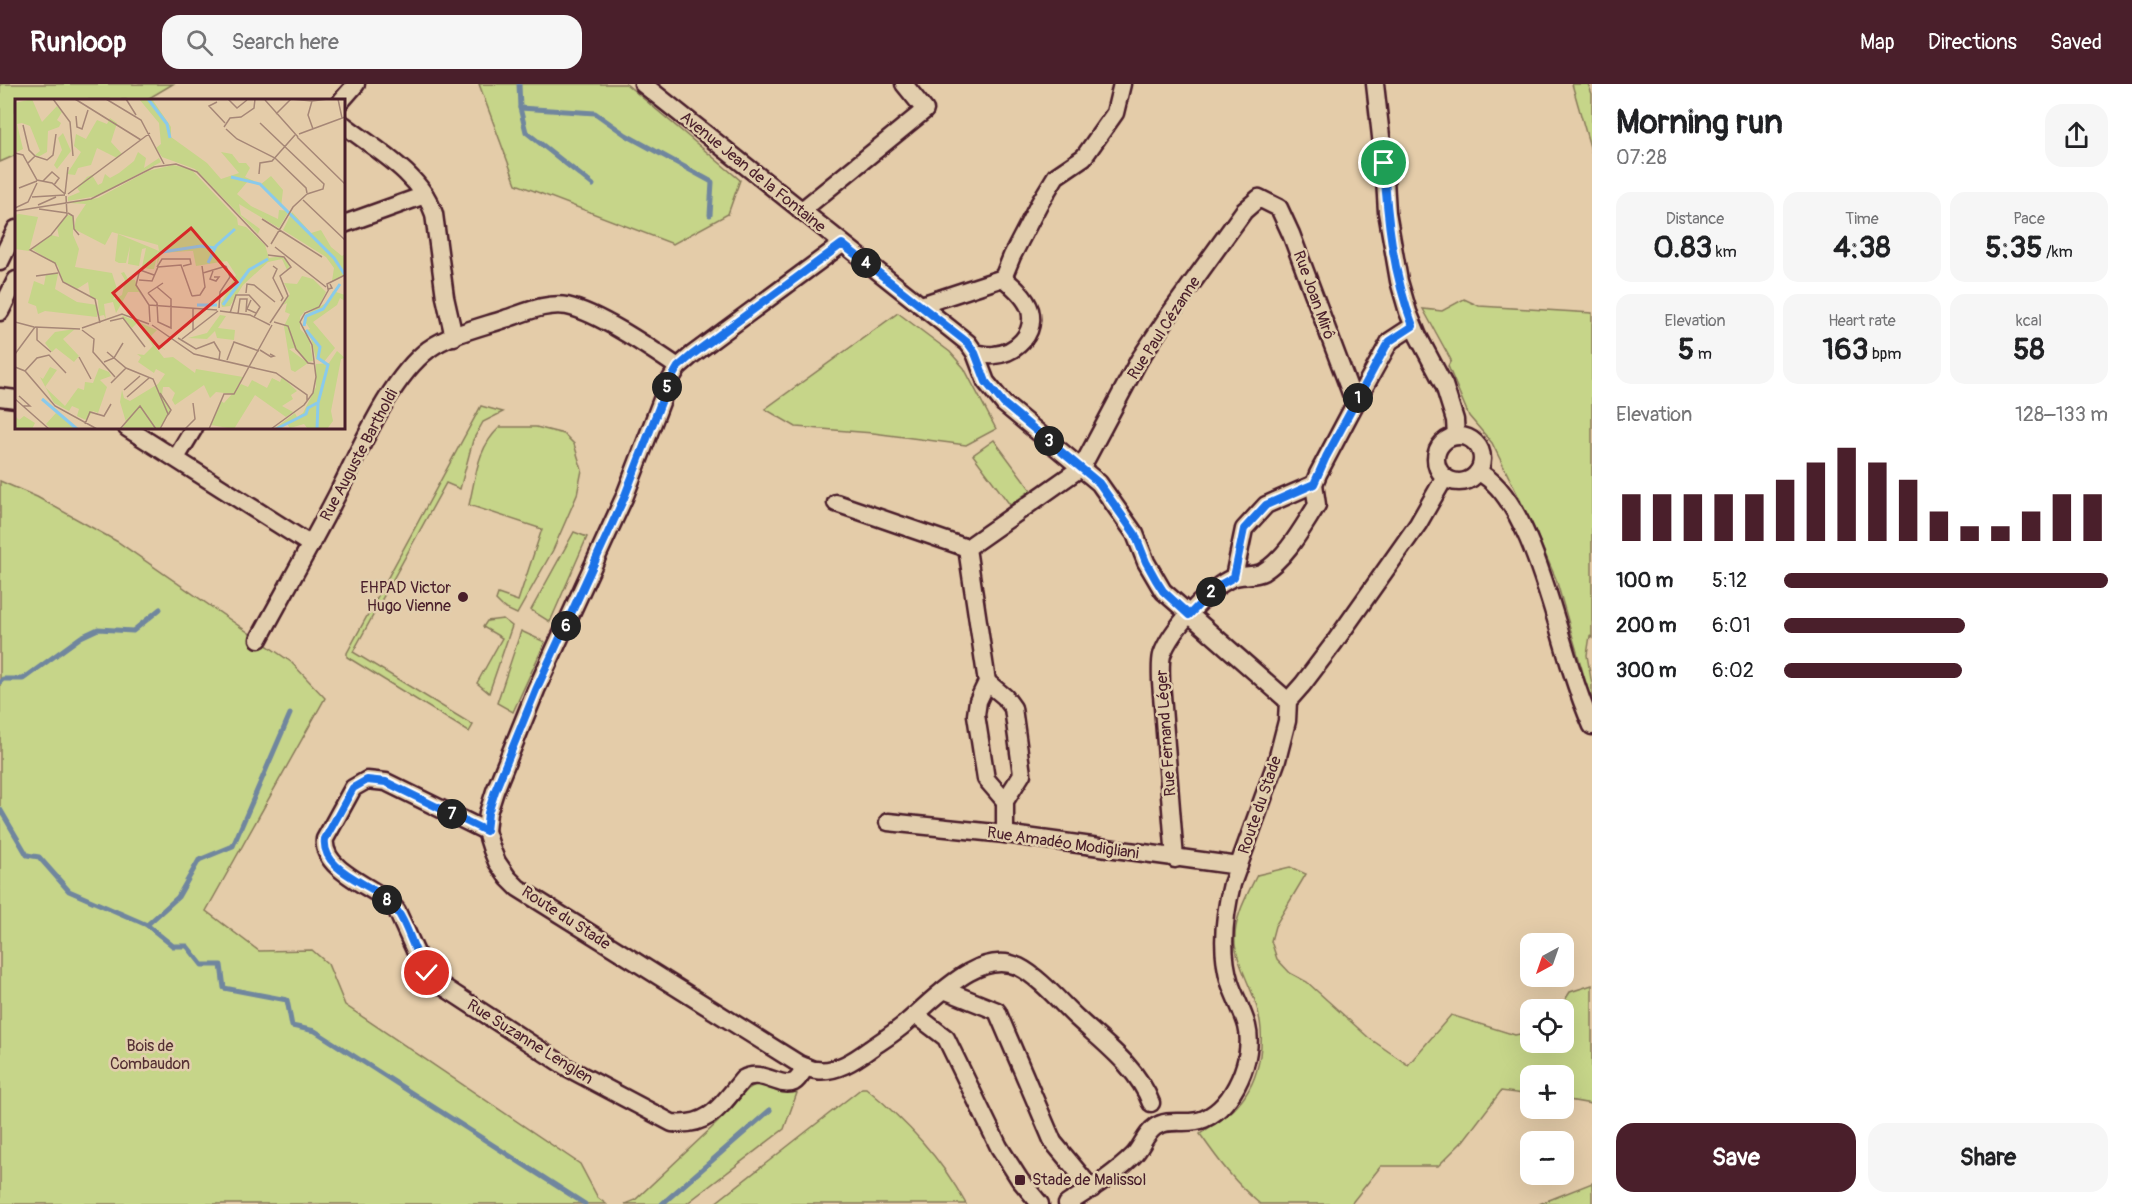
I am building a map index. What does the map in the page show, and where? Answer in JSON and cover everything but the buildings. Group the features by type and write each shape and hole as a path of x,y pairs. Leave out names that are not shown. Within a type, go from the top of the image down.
{"street":[{"path":"343,99 356,84"},
{"name":"Avenue Jean de la Fontaine","path":"643,84 968,343 975,353"},
{"path":"801,211 925,110 904,84"},
{"path":"921,305 1002,278 1038,204 1056,176 1084,157 1115,113 1122,84"},
{"path":"1375,84 1387,212 1398,281 1413,326 1444,386 1455,420 1456,436"},
{"path":"345,126 404,171 430,201 434,214 445,297 454,337"},
{"path":"345,224 425,195"},
{"name":"Rue Joan Mirô","path":"1259,198 1279,208 1355,404"},
{"name":"Rue Paul Cézanne","path":"1082,467 1139,360 1244,211 1259,198"},
{"path":"0,262 15,232"},
{"path":"486,831 488,813 495,791 536,690 624,498 668,384 678,367 842,244"},
{"path":"975,353 991,356 1016,348 1026,336 1030,326 1030,310 1017,290 1002,278"},
{"path":"0,312 15,282"},
{"name":"Rue Auguste Bartholdi","path":"259,639 380,412 403,375 429,349 454,337 553,305 580,310 678,367"},
{"path":"1189,615 1216,587 1234,577 1262,573 1288,549 1317,505 1314,484 1326,457 1386,346 1413,326"},
{"path":"975,353 986,382 1004,404 1099,483 1135,534 1146,562 1163,591 1288,701 1304,684 1418,524 1445,477"},
{"path":"0,397 15,399"},
{"path":"129,429 311,545"},
{"path":"176,458 193,429"},
{"path":"1456,436 1469,438 1479,447 1482,460 1478,472 1469,480 1456,482 1445,477 1437,466 1437,453 1444,441 1456,436"},
{"path":"967,549 1082,467"},
{"path":"1478,472 1489,477 1499,487 1526,537 1545,582 1571,669 1592,726"},
{"path":"1234,577 1244,529 1266,505 1314,484"},
{"path":"836,503 967,549"},
{"path":"967,549 987,682 978,701 976,715 986,779 1005,801"},
{"name":"Rue Fernand Léger","path":"1175,859 1161,658 1171,637 1189,615"},
{"path":"987,682 1005,697 1013,708 1022,774 1005,801 1005,834"},
{"name":"Route du Stade","path":"1092,1188 1131,1158 1143,1145 1148,1134 1162,1123 1192,1122 1204,1119 1216,1111 1241,1078 1249,1042 1247,1028 1230,981 1224,942 1227,904 1277,760 1287,721 1288,701"},
{"name":"Rue Suzanne Lenglen","path":"486,831 386,782 367,780 353,788 325,839 324,847 328,857 336,866 391,903 422,966 434,980 568,1068 672,1123 700,1122 710,1116 750,1075 788,1083 795,1081 806,1067"},
{"name":"Rue Amadéo Modigliani","path":"888,822 1005,834 1239,866"},
{"name":"Route du Stade","path":"486,831 498,861 508,878 519,888 806,1067 816,1070 832,1070 855,1060 916,1015 961,976 986,964 1003,963 1019,967 1055,997 1129,1068 1146,1090 1151,1103"},
{"path":"944,990 997,1011 1053,1142 1092,1188 1067,1204"},
{"path":"916,1015 946,1038 999,1147 1020,1180 1040,1204"}],"green space":[{"path":"0,84 173,84 148,99 15,99 15,155 0,162"},
{"path":"479,84 626,84 740,180 728,214 673,244 516,184"},
{"path":"1572,84 1588,84 1592,94 1592,154"},
{"path":"1464,299 1479,306 1592,313 1592,638 1590,636 1587,655 1592,697 1590,697 1556,579 1533,526 1492,443 1469,416 1448,366 1451,360 1423,309 1442,311"},
{"path":"898,313 950,352 964,368 996,429 966,445 873,433 796,427 765,409"},
{"path":"481,406 503,412 483,422 473,440 460,489 446,483 353,652 473,725 469,732 347,657 347,653"},
{"path":"500,427 536,427 564,434 574,444 582,470 577,495 553,550 517,614 504,608 496,600 498,594 518,601 542,529 469,505 482,453 492,435"},
{"path":"994,440 1031,490 1010,505 973,455"},
{"name":"Bois de Combaudon","path":"0,481 37,497 118,542 291,662 325,698 206,911 259,951 312,950 328,964 345,1005 580,1164 598,1198 606,1204 0,1204"},
{"path":"574,532 587,537 550,622 531,610"},
{"path":"503,619 512,626 489,693 477,683 502,638 483,627 487,621"},
{"path":"521,631 545,642 513,712 497,703"},
{"path":"1290,867 1306,874 1275,926 1271,941 1277,959 1290,973 1307,982 1369,1038 1408,1065 1451,1015 1515,1035 1520,1034 1520,1053 1574,1053 1574,999 1565,999 1570,992 1592,985 1592,1104 1574,1101 1574,1065 1520,1065 1520,1094 1501,1091 1463,1141 1438,1166 1381,1166 1351,1204 1260,1204 1228,1171 1200,1134 1237,1106 1252,1083 1257,1070 1261,1042 1259,1014 1236,952 1235,935 1241,908 1257,875"},
{"path":"758,1083 797,1093 784,1129 686,1204 625,1204 635,1200 718,1122 748,1089"},
{"path":"862,1088 866,1088 881,1101 922,1142 946,1171 966,1204 714,1204"},
{"path":"1592,1183 1592,1204 1539,1204"}],"waterway":[{"path":"519,84 520,108 595,113 626,135 712,182 710,215"},
{"path":"520,108 526,132 593,185"},
{"path":"0,682 3,679 23,679 81,637 98,629 133,631 160,609"},
{"path":"147,925 178,897 199,860 233,846 290,714"},
{"path":"0,809 27,855 39,857 69,891 147,925 173,946 187,946 202,965 221,965 224,988 287,1000 292,1026 315,1031 585,1204"},
{"path":"662,1204 770,1110"}],"place":[{"name":"EHPAD Victor Hugo Vienne","path":"463,597"},
{"name":"Stade de Malissol","path":"1020,1180"}],"route":[{"path":"427,973 391,903 336,866 328,857 324,847 325,839 353,788 367,780 386,782 486,831 488,813 495,791 536,690 624,498 668,384 678,367 692,355 842,244 968,343 975,353 986,382 1004,404 1099,483 1119,508 1135,534 1146,562 1163,591 1189,615 1216,587 1234,577 1244,529 1266,505 1314,484 1326,457 1386,346 1413,326 1398,281 1393,253 1387,212 1384,163"}]}
